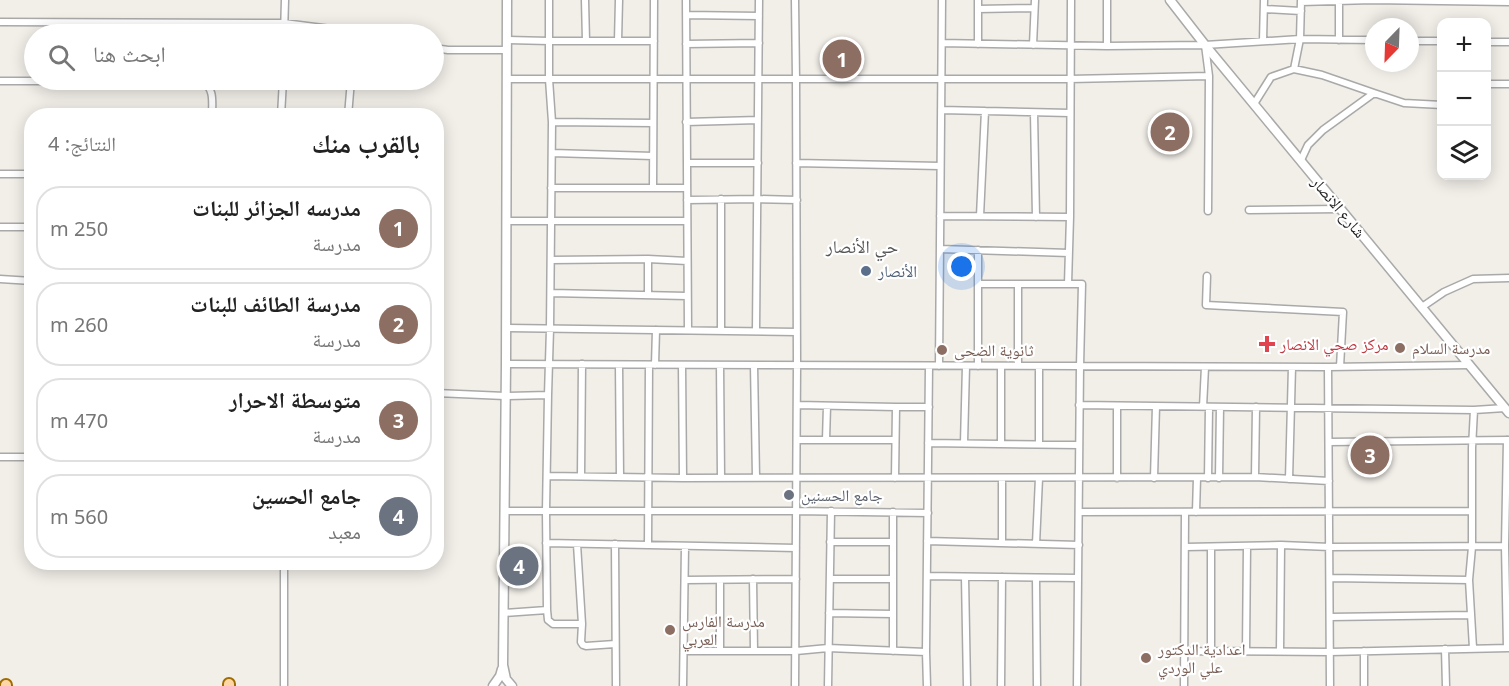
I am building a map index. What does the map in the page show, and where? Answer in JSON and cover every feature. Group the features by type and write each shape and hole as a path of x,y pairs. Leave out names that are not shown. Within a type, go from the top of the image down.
{"street":[{"path":"284,23 285,0"},
{"path":"507,0 503,665 504,675 512,686"},
{"path":"549,0 552,153 546,511 547,610 548,620 553,624 582,624"},
{"path":"585,0 586,41"},
{"path":"618,41 620,0"},
{"path":"653,188 654,0"},
{"path":"686,0 688,330"},
{"path":"756,331 759,0"},
{"path":"795,0 797,200 795,686"},
{"path":"939,366 942,0"},
{"path":"978,0 978,44"},
{"path":"1033,45 1035,0"},
{"path":"1068,284 1071,0"},
{"path":"1107,0 1107,46"},
{"name":"شارع الانصار","path":"1170,0 1507,410"},
{"path":"1263,41 1264,0"},
{"path":"1294,69 1300,39 1301,1 1509,2"},
{"path":"1339,1 1339,40"},
{"path":"978,9 1034,8"},
{"path":"1264,9 1300,11"},
{"path":"686,15 759,16"},
{"path":"0,22 291,24"},
{"path":"942,43 1107,46 1205,45 1300,39 1365,40"},
{"path":"507,40 654,41"},
{"path":"1419,41 1437,41"},
{"path":"1491,42 1509,42"},
{"path":"686,44 759,43"},
{"path":"1205,45 1209,76 1208,211"},
{"path":"444,49 506,50"},
{"path":"1254,104 1271,77 1294,69 1322,75 1404,103 1437,105"},
{"path":"507,79 1070,79 1209,76"},
{"path":"0,81 24,81"},
{"path":"1491,84 1509,84"},
{"path":"211,90 212,108"},
{"path":"281,108 282,90"},
{"path":"349,108 350,90"},
{"path":"1300,160 1308,145 1323,130 1374,93"},
{"path":"941,110 1070,113"},
{"path":"980,216 985,111"},
{"path":"1034,113 1036,217"},
{"path":"686,122 758,120"},
{"path":"552,123 653,123"},
{"path":"552,153 653,156"},
{"path":"687,163 758,163"},
{"path":"796,163 940,166"},
{"path":"0,174 24,174"},
{"path":"551,188 687,188"},
{"path":"721,199 721,331"},
{"path":"687,200 797,200"},
{"path":"1250,210 1341,209"},
{"path":"940,216 1070,217"},
{"path":"506,221 687,221"},
{"path":"0,227 24,227"},
{"path":"940,249 1069,254"},
{"path":"978,250 978,366"},
{"path":"648,259 648,295"},
{"path":"551,260 687,261"},
{"path":"1207,276 1206,305 1343,312 1340,367"},
{"path":"1422,307 1444,292 1473,279 1509,278"},
{"path":"0,279 24,280"},
{"path":"978,284 1082,285 1077,686"},
{"path":"1018,284 1018,366"},
{"path":"551,293 687,296"},
{"path":"506,328 797,332"},
{"path":"648,545 647,477 652,365 656,330"},
{"path":"506,364 1205,367 1470,365"},
{"path":"581,476 582,364"},
{"path":"619,365 620,477"},
{"path":"682,365 683,478"},
{"path":"720,365 721,477"},
{"path":"754,365 756,477"},
{"path":"927,686 929,366"},
{"path":"964,443 966,366"},
{"path":"1001,366 1001,444"},
{"path":"1039,366 1039,444"},
{"path":"1205,367 1208,478"},
{"path":"1289,479 1292,367"},
{"path":"1328,367 1330,686"},
{"path":"444,393 548,395"},
{"path":"797,405 929,407"},
{"path":"1079,405 1507,410"},
{"path":"826,440 827,406"},
{"path":"1117,406 1117,478"},
{"path":"1154,478 1156,406"},
{"path":"894,477 896,407"},
{"path":"1219,478 1220,407"},
{"path":"1255,477 1256,407"},
{"path":"1473,648 1469,580 1472,547 1474,410"},
{"path":"797,440 895,440"},
{"path":"1184,651 1330,652 1508,648 1505,546 1508,440 1329,442"},
{"path":"928,443 1079,444"},
{"path":"0,457 24,457"},
{"path":"547,476 683,478 1255,477 1329,482"},
{"path":"1002,478 1002,543"},
{"path":"1036,544 1039,478"},
{"path":"1196,512 1197,478"},
{"path":"504,511 928,513"},
{"path":"828,686 831,511"},
{"path":"1079,512 1472,511"},
{"path":"893,512 893,651"},
{"path":"1184,686 1185,512"},
{"path":"927,541 1078,545"},
{"path":"830,542 893,542"},
{"path":"546,543 796,548"},
{"path":"577,544 581,642 583,645 615,644"},
{"path":"615,544 616,686"},
{"path":"1280,651 1281,545"},
{"path":"683,686 685,546"},
{"path":"1246,651 1247,546"},
{"path":"1186,547 1505,546"},
{"path":"1211,547 1211,650"},
{"path":"284,570 284,686"},
{"path":"927,576 1078,578"},
{"path":"965,577 967,686"},
{"path":"1001,686 1002,577"},
{"path":"1036,578 1037,686"},
{"path":"1330,578 1469,580"},
{"path":"753,579 754,651"},
{"path":"685,580 796,579"},
{"path":"830,579 893,579"},
{"path":"720,580 720,651"},
{"path":"503,614 547,610"},
{"path":"829,613 893,614"},
{"path":"1330,617 1471,615"},
{"path":"684,651 796,651 828,648 926,652"},
{"path":"1445,649 1446,686"},
{"path":"1364,651 1365,686"},
{"path":"494,686 503,665"}],"place":[{"name":"مدرسه الجزائر للبنات","path":"842,59"},
{"name":"مدرسة الطائف للبنات","path":"1170,132"},
{"name":"الأنصار","path":"866,271"},
{"name":"مركز صحي الانصار","path":"1267,344"},
{"name":"مدرسة السلام","path":"1400,348"},
{"name":"ثانوية الضحى","path":"942,350"},
{"name":"متوسطة الاحرار","path":"1370,455"},
{"name":"جامع الحسنين","path":"789,495"},
{"name":"جامع الحسين","path":"519,566"},
{"name":"مدرسة الفارس العربي","path":"670,630"},
{"name":"اعدادية الدكتور علي الوردي","path":"1146,658"}],"district":[{"name":"حي الأنصار","path":"862,247"}]}
